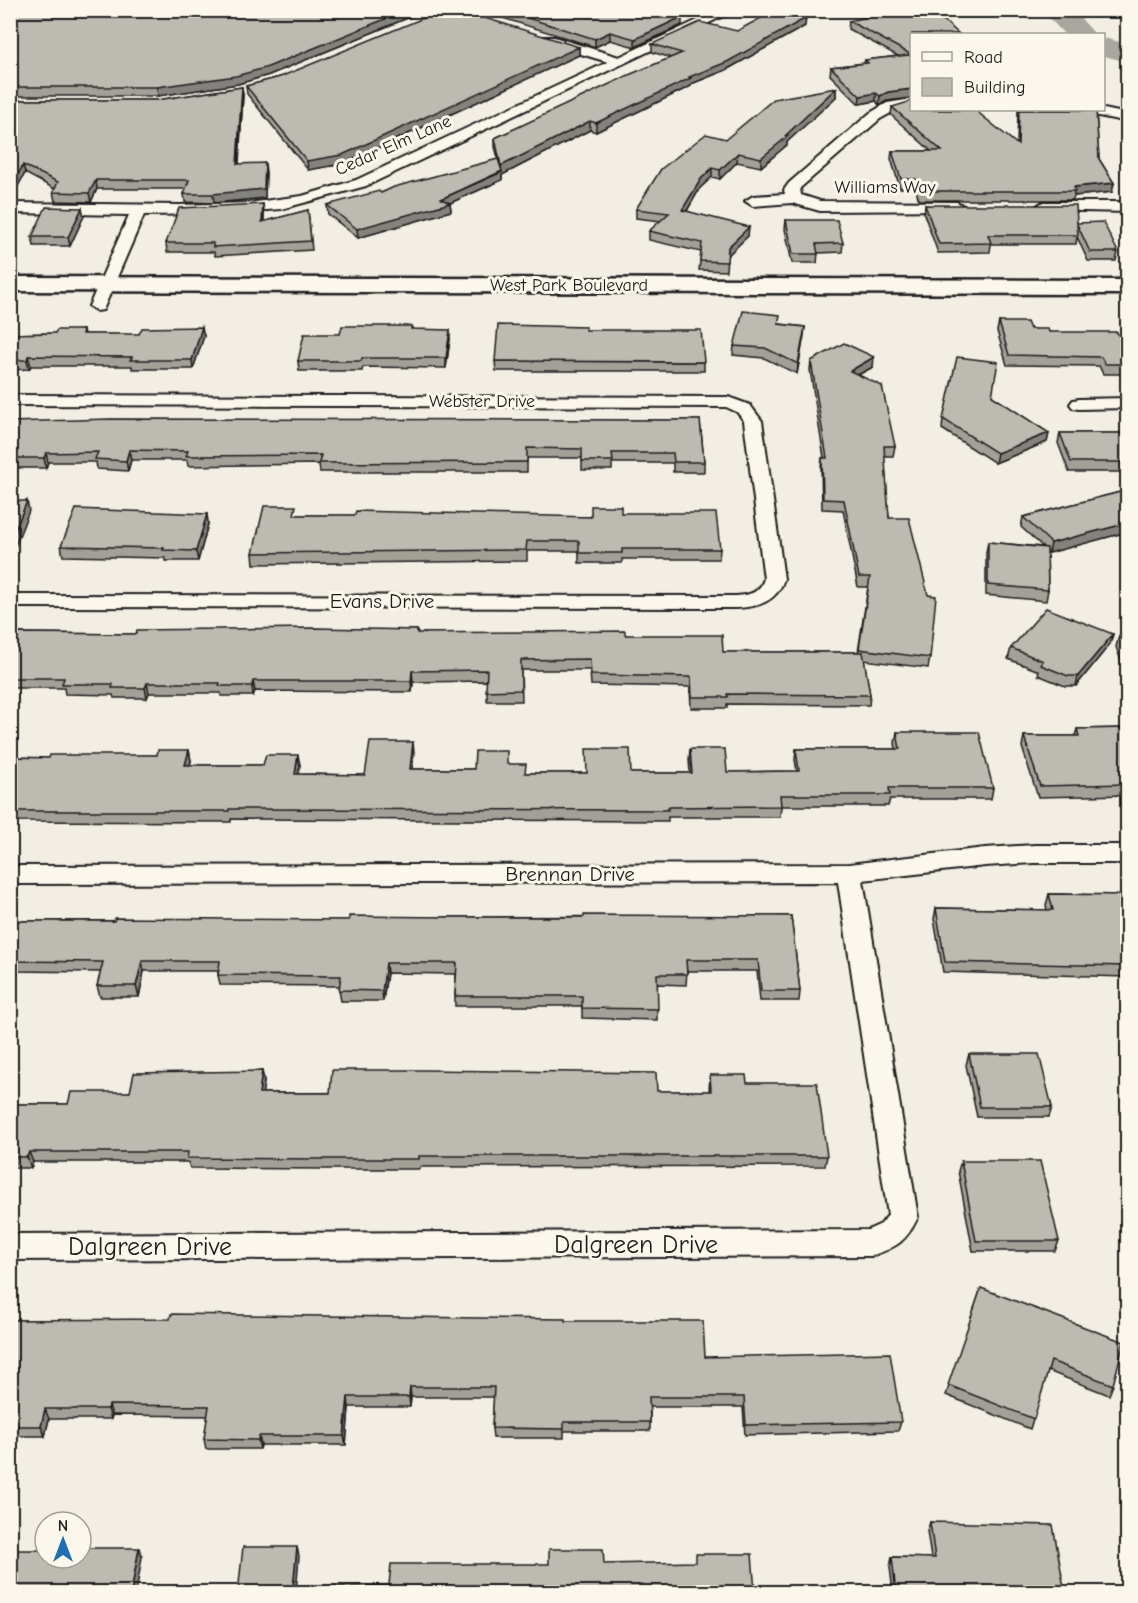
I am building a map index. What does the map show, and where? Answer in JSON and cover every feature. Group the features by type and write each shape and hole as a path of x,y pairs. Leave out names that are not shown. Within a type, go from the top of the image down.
{"main road":[{"name":"West Park Boulevard","path":"10,284 1128,286"},
{"name":"West Park Boulevard","path":"10,305 1128,308"}],"street":[{"name":"Cedar Elm Lane","path":"10,208 239,208 324,195 361,183 730,10"},
{"path":"533,35 621,62"},
{"path":"794,198 792,190 794,186 875,116 892,106 910,103"},
{"path":"1094,111 1128,118"},
{"name":"Williams Way","path":"753,201 794,198 805,203 828,206 974,207"},
{"path":"1033,207 1128,207"},
{"path":"97,306 139,209"},
{"name":"Webster Drive","path":"10,400 728,402 741,406 750,413 753,421 773,568 772,588 766,595 753,601"},
{"path":"1079,404 1128,404"},
{"name":"Evans Drive","path":"10,601 753,601"},
{"name":"Brennan Drive","path":"10,875 849,873 985,857 1035,854 1128,854"},
{"name":"Dalgreen Drive","path":"10,1247 871,1243 891,1233 903,1218 849,873"}],"building":[{"path":"131,10 407,10 268,67 236,76 157,87 10,87 10,13 101,13"},
{"path":"443,10 459,10 579,47 342,155 307,161 246,86 280,77"},
{"path":"502,10 667,10 663,12 682,17 635,39 610,32 595,39"},
{"path":"897,10 932,10 958,33 910,33 910,54 849,21"},
{"path":"774,11 806,18 727,62 689,77 691,78 596,123 590,121 501,166 495,138 631,74 682,53 652,44 700,22 737,31"},
{"path":"909,55 910,89 888,92 880,96 876,93 860,96 831,67 868,63 865,60"},
{"path":"242,87 237,164 265,163 264,189 213,194 184,194 189,180 96,180 89,193 53,192 58,182 23,165 10,189 10,100 157,100"},
{"path":"836,88 785,136 788,136 761,158 738,153 720,170 712,168 701,179 682,210 749,227 728,247 727,262 700,261 702,243 649,231 669,213 636,209 661,169 706,134 726,139 774,99"},
{"path":"910,102 910,111 976,111 1018,145 1019,111 1096,111 1099,159 1114,183 1074,187 1075,191 920,191 916,179 901,179 892,151 942,151 892,107"},
{"path":"498,159 502,171 441,199 450,203 357,229 327,205 379,191 381,193 394,187"},
{"path":"263,204 262,222 308,210 311,241 213,247 213,243 166,243 179,208"},
{"path":"925,205 1076,205 1077,223 1103,222 1118,252 1090,252 1077,224 1078,235 988,235 991,243 939,244"},
{"path":"46,207 82,208 68,237 32,237"},
{"path":"786,220 837,220 843,243 816,244 818,254 793,254"},
{"path":"743,311 780,315 778,324 805,327 798,364 765,348 734,346"},
{"path":"999,322 1027,322 1030,329 1048,329 1049,332 1117,332 1128,355 1128,364 1105,364 1101,357 1009,355"},
{"path":"498,325 586,327 586,330 701,330 704,362 495,361"},
{"path":"342,326 412,326 411,329 450,330 446,358 298,361 304,334 340,334"},
{"path":"202,327 192,360 28,356 27,360 10,360 10,334 83,330 82,334 139,334 142,328"},
{"path":"844,343 874,357 850,371 882,386 895,446 884,446 889,518 909,518 928,595 936,596 930,658 859,649 870,577 859,577 844,500 823,499 822,458 827,458 811,361"},
{"path":"957,357 998,362 992,396 1049,433 997,453 943,419"},
{"path":"110,419 700,420 704,462 674,462 673,453 612,453 613,461 582,461 582,449 527,448 527,462 319,463 321,455 186,456 188,451 129,450 126,461 95,459 98,452 46,453 44,458 10,458 10,422"},
{"path":"1060,433 1128,433 1128,462 1071,462"},
{"path":"1128,490 1128,523 1051,543 1023,517"},
{"path":"10,501 27,501 10,542"},
{"path":"264,506 296,506 294,515 355,515 356,511 591,517 591,506 621,506 621,513 716,513 720,549 622,549 622,553 579,553 579,541 527,541 526,550 253,553"},
{"path":"76,509 207,514 196,551 163,550 164,548 61,546"},
{"path":"988,542 1047,548 1048,590 988,585"},
{"path":"1046,608 1113,634 1078,676 1068,676 1041,665 1043,661 1011,648"},
{"path":"315,628 417,630 417,633 625,631 625,635 722,635 723,652 863,652 870,695 727,694 728,697 692,697 691,677 591,675 590,659 521,660 521,690 486,691 487,670 412,671 411,681 253,681 252,686 219,686 220,683 147,683 145,688 112,688 113,684 62,684 64,678 10,678 10,633 136,634 137,630"},
{"path":"1119,636 1128,636 1128,661"},
{"path":"1128,728 1128,784 1040,786 1024,736 1079,736 1077,729"},
{"path":"897,732 979,732 993,788 889,788 890,795 780,795 781,806 668,807 668,810 10,811 10,757 157,755 158,750 189,750 185,765 263,765 266,755 298,755 295,774 365,775 370,742 413,742 410,769 474,769 475,751 507,751 507,764 526,764 525,773 587,773 586,749 630,749 631,773 692,773 690,749 725,749 727,772 799,771 796,749 900,749"},
{"path":"1049,894 1128,895 1128,966 945,962 936,908 1053,910"},
{"path":"584,915 791,916 800,991 761,991 758,960 686,960 687,974 657,974 658,1009 582,1008 582,996 455,996 457,963 386,963 382,991 339,990 341,976 218,975 220,961 142,961 136,986 97,986 103,962 10,961 10,921 114,921 115,918 349,920 349,916 584,917"},
{"path":"969,1054 1039,1054 1052,1107 980,1107"},
{"path":"332,1070 656,1073 657,1091 711,1091 710,1075 746,1075 747,1083 817,1083 827,1156 419,1156 419,1159 322,1159 187,1158 188,1152 29,1152 27,1157 10,1157 10,1104 68,1104 71,1092 130,1092 134,1073 262,1071 259,1093 330,1093"},
{"path":"961,1161 1040,1161 1059,1241 976,1241"},
{"path":"981,1288 1124,1342 1113,1385 1051,1361 1034,1419 948,1385"},
{"path":"171,1314 565,1319 565,1321 703,1321 705,1357 890,1353 901,1422 746,1425 744,1397 649,1397 650,1422 564,1422 564,1429 492,1428 494,1387 410,1387 409,1397 348,1397 344,1436 259,1436 258,1440 204,1439 209,1406 109,1405 108,1409 45,1409 41,1426 10,1426 10,1320 170,1319"},
{"path":"930,1522 1053,1525 1065,1593 896,1593 892,1557 935,1558"},
{"path":"243,1547 297,1547 293,1587 389,1585 391,1564 549,1564 549,1549 603,1549 604,1564 696,1562 696,1554 752,1554 755,1592 821,1593 238,1593"},
{"path":"93,1548 139,1548 131,1593 10,1593 10,1550 33,1550 33,1570 93,1570"}],"waterway":[{"path":"1056,10 1079,33"},
{"path":"1105,47 1128,53"}]}
